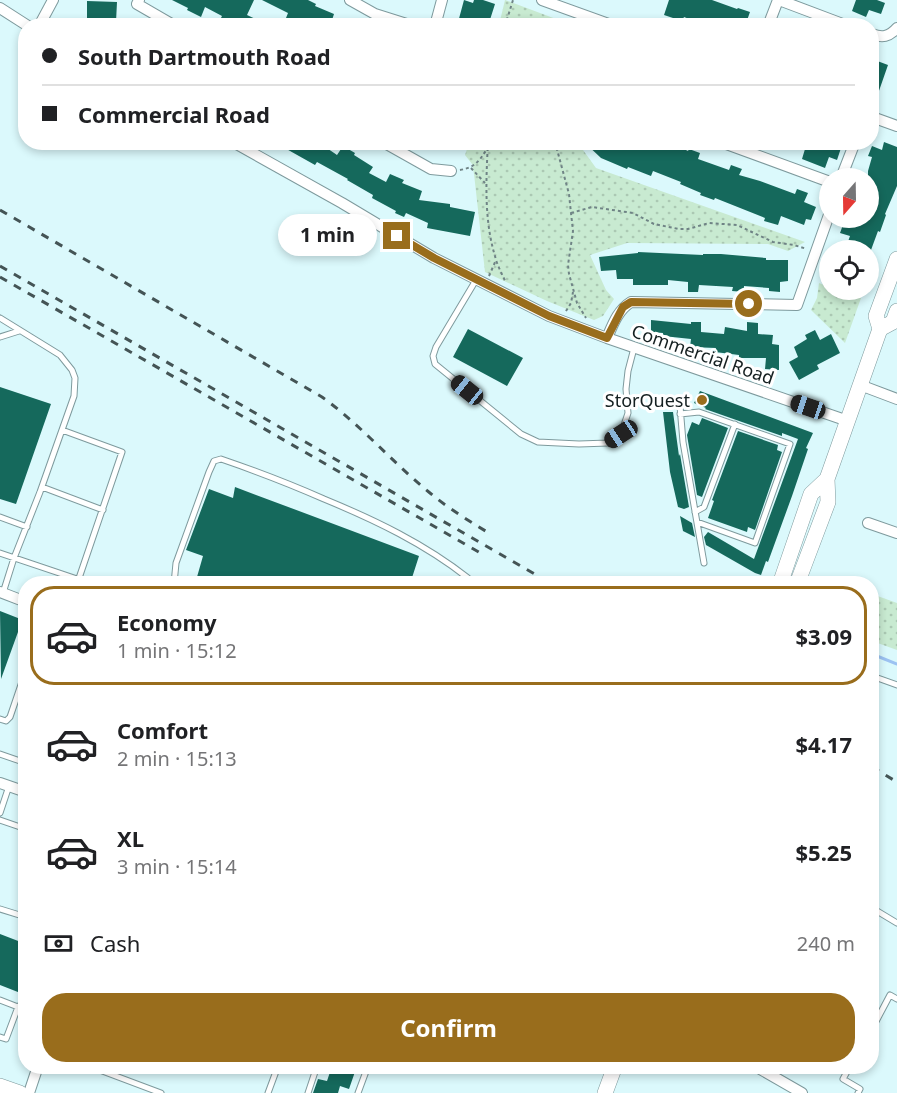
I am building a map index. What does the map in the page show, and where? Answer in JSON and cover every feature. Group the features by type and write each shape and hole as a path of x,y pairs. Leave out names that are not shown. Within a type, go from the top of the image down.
{"main road":[{"path":"800,576 828,502 827,479 880,329 876,316 897,259"},
{"path":"880,329 893,322 897,311"},
{"path":"783,576 811,494 827,479"},
{"path":"608,1092 613,1074"},
{"path":"0,1086 20,1093"}],"street":[{"path":"43,18 53,0"},
{"path":"350,0 375,14 388,18"},
{"path":"437,18 441,0"},
{"path":"542,0 592,18"},
{"path":"771,18 778,0 826,18"},
{"path":"138,2 163,18"},
{"path":"0,8 18,20"},
{"path":"879,36 893,34 897,28"},
{"path":"879,120 897,126"},
{"name":"Commercial Road","path":"255,150 434,258 549,316 848,421"},
{"path":"405,150 431,169 451,171"},
{"path":"743,150 819,178"},
{"path":"845,168 852,150"},
{"path":"607,338 623,307 631,302 797,305 824,228"},
{"path":"860,385 897,399"},
{"path":"868,523 897,533"},
{"path":"2,593 18,599"},
{"path":"29,1093 35,1074"},
{"path":"769,1074 802,1093"}],"lane":[{"path":"476,280 436,347 433,356 435,364 521,434 538,442 608,443 621,434 628,413 626,389 634,347"},
{"path":"0,318 60,355 72,370 75,378 74,396 2,593"},
{"path":"0,337 19,331"},
{"path":"680,406 683,442 704,563"},
{"path":"681,414 699,412 790,444 755,543 697,522"},
{"path":"695,512 704,507 735,424"},
{"path":"62,430 122,452 80,576"},
{"path":"175,576 176,563 209,472 214,461 221,459 263,473 368,517 446,561 465,576"},
{"path":"42,487 102,510"},
{"path":"0,517 27,527"},
{"path":"0,553 64,576"},
{"path":"879,679 897,685"},
{"path":"0,719 6,721 10,717 18,694"},
{"path":"0,754 18,761"},
{"path":"0,813 4,785"},
{"path":"0,820 18,826"},
{"path":"0,909 18,915"},
{"path":"879,912 897,923"},
{"path":"879,1016 891,995 897,999"},
{"path":"0,1000 18,1006 6,1039 0,1036"},
{"path":"110,1074 161,1093"},
{"path":"268,1093 275,1074"},
{"path":"308,1093 314,1074"},
{"path":"358,1093 365,1074"},
{"path":"845,1074 843,1078 859,1091 868,1093"}],"path":[{"path":"507,18 513,0"},
{"path":"451,171 471,168 486,150"},
{"path":"487,150 489,230 496,260 508,285"},
{"path":"557,150 572,213 573,231 568,265 569,274 577,303 586,318"},
{"path":"471,168 487,184"},
{"path":"572,213 592,207 633,213 654,224 678,230 709,223 737,225 772,242 794,245 815,252"},
{"path":"489,276 496,260"},
{"path":"566,311 571,303 573,292"}],"green space":[{"path":"505,0 553,18 501,18"},
{"path":"467,150 583,150 596,168 805,242 788,251 768,244 627,243 590,255 606,290 614,299 603,316 594,320 485,272 474,174 472,164 465,155"},
{"path":"819,283 819,300 860,300 845,343 811,310 817,298"},
{"path":"879,597 897,603 897,650 879,644"}],"building":[{"path":"172,0 254,0 247,15 253,18 221,18 222,16 205,7 201,17 187,10 188,8"},
{"path":"262,0 308,0 316,4 315,6 334,14 333,18 286,18 288,13"},
{"path":"464,0 473,3 474,0 483,0 495,4 491,18 459,18"},
{"path":"669,0 712,0 750,12 748,18 673,18 664,15"},
{"path":"856,0 877,0 885,3 881,14 869,10 866,17 852,11"},
{"path":"87,1 117,2 116,18 87,18"},
{"path":"879,62 888,65 879,91"},
{"path":"884,142 897,147 897,186 880,232 878,231 875,240 849,240 850,236 840,233 842,228 879,228 879,168 869,168 872,157 868,156 870,150 882,150"},
{"path":"288,150 330,150 337,155 340,150 350,150 373,167 369,173 386,182 390,174 404,180 402,183 422,191 419,200 450,204 450,207 475,212 470,236 427,228 428,223 406,213 404,217 395,213 396,211 372,198 373,195 348,179 317,162 315,165"},
{"path":"592,150 692,150 700,153 698,159 729,170 731,165 742,169 739,175 795,194 797,189 808,193 804,202 816,207 811,220 806,219 804,225 781,216 778,225 764,221 765,218 715,198 714,200 700,195 701,193 680,184 681,182 653,171 651,176 601,158"},
{"path":"805,150 840,150 837,160 829,157 825,168 802,159"},
{"path":"638,252 721,254 766,258 766,260 788,260 788,281 780,282 780,292 769,291 769,288 744,286 744,292 732,291 733,287 699,285 698,292 688,292 688,282 668,280 668,285 633,285 633,279 617,279 616,270 601,271 599,257"},
{"path":"651,320 691,324 691,322 701,322 701,332 724,334 725,327 747,331 747,322 758,323 758,334 773,335 772,344 779,345 779,370 765,369 766,358 739,358 739,355 715,352 716,348 690,347 691,339 663,336 663,333 651,332"},
{"path":"468,329 523,358 507,386 453,357"},
{"path":"815,330 820,340 831,334 840,353 817,365 819,369 799,380 789,362 798,357 794,347 807,339 805,335"},
{"path":"0,387 51,404 16,504 0,499"},
{"path":"700,391 813,433 768,562 766,561 761,575 706,545 704,537 708,532 754,559 798,439 782,433 782,436 705,409 694,403"},
{"path":"663,412 673,412 689,507 684,509 678,507 670,472"},
{"path":"702,418 728,428 702,497 697,495 687,435 692,422 699,425"},
{"path":"738,431 778,445 777,450 782,452 755,530 748,527 747,532 708,518 714,501 712,500"},
{"path":"235,487 419,556 413,576 197,576 203,556 186,550 209,489 233,498"},
{"path":"680,516 692,523 695,537 683,531"},
{"path":"0,611 18,618 18,632 1,679"},
{"path":"0,934 18,941 18,992 0,985"},
{"path":"329,1074 354,1074 349,1089 340,1086 338,1093 313,1093 318,1079 327,1081"}],"waterway":[{"path":"879,657 897,664"}],"railway":[{"path":"0,210 322,397 430,493 492,535"},
{"path":"0,266 538,576"},
{"path":"0,277 484,555"},
{"path":"879,771 897,782"}],"place":[{"name":"StorQuest","path":"702,400"}],"route":[{"path":"397,236 434,258 549,316 607,338 618,314 631,302 749,304"}]}
